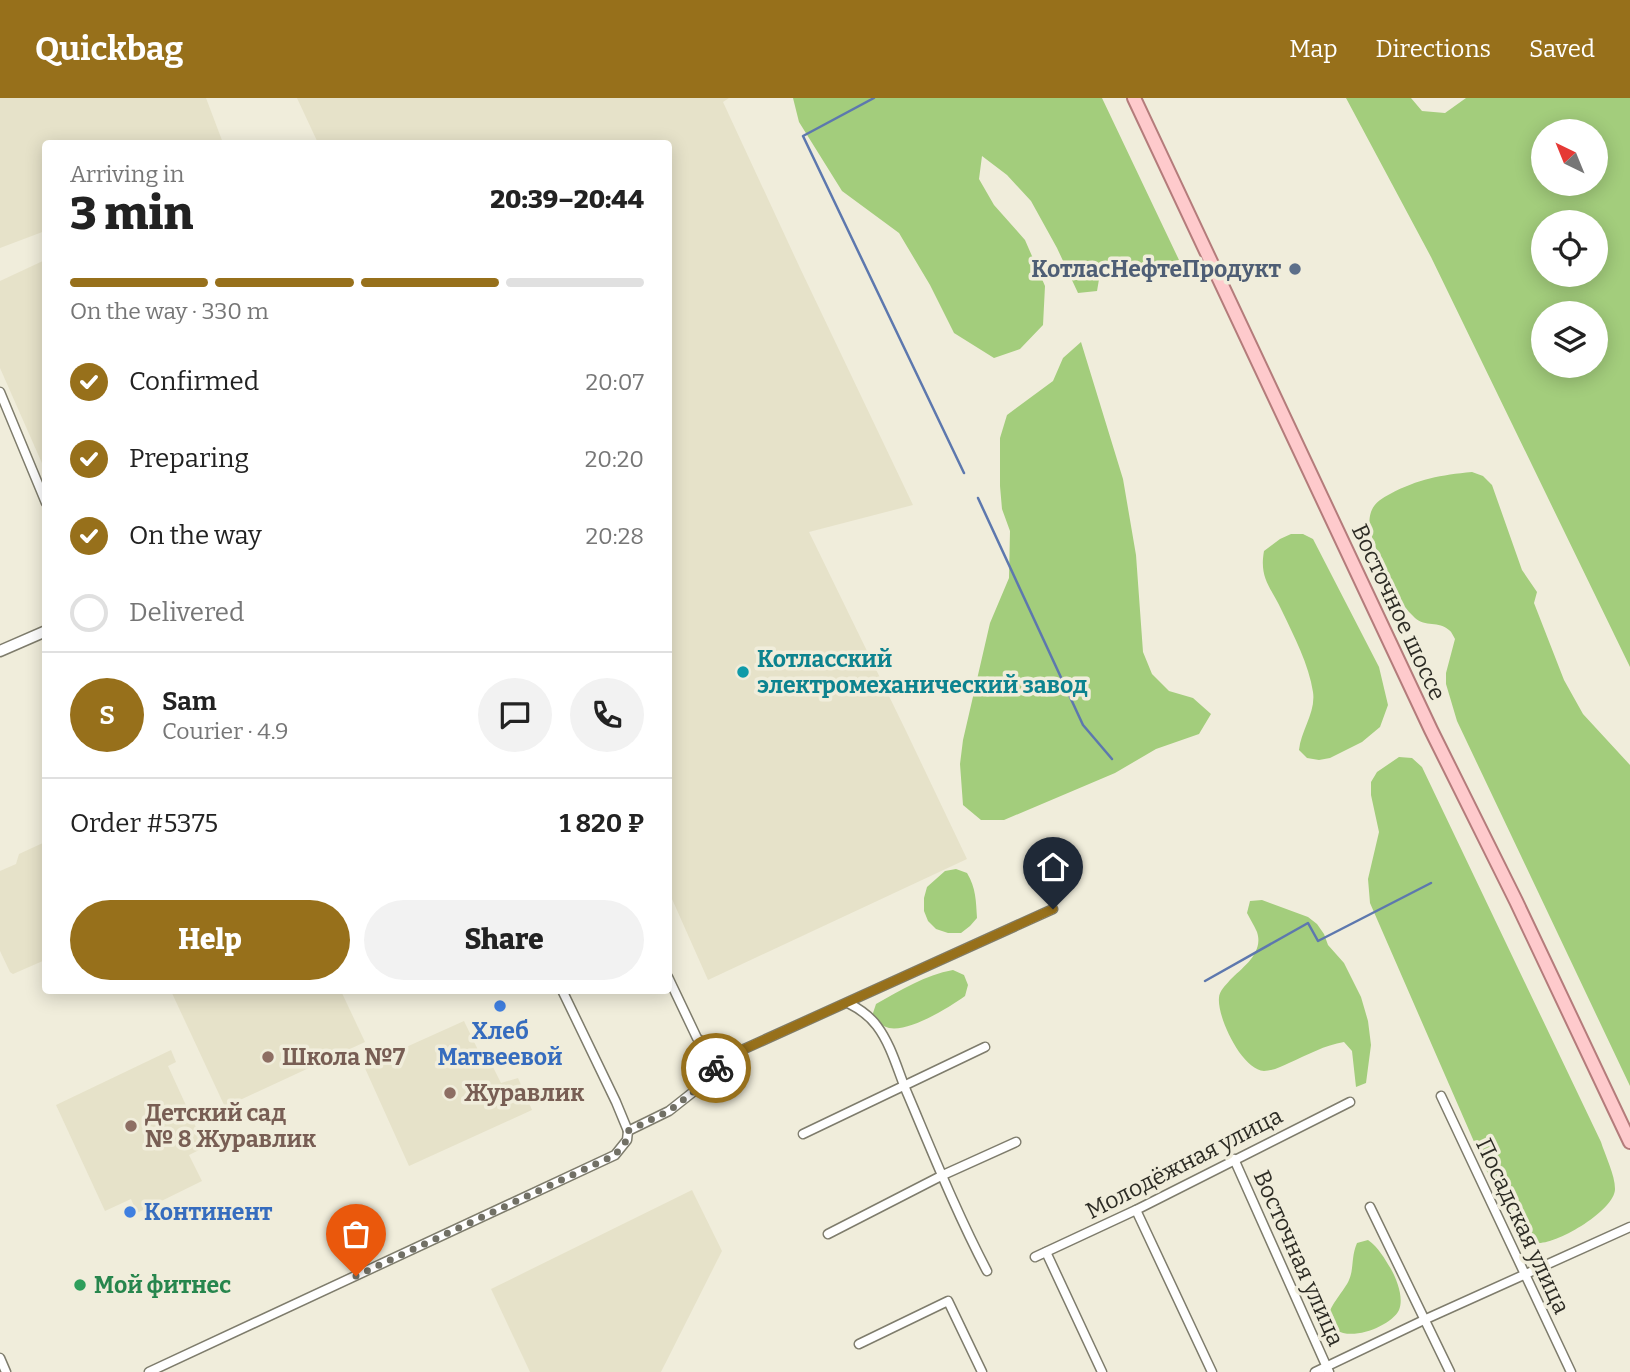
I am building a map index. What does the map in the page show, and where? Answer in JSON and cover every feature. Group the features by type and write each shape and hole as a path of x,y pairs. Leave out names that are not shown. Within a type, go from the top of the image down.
{"main road":[{"name":"Восточное шоссе","path":"1134,98 1426,718 1630,1142"}],"street":[{"path":"0,392 42,493"},
{"path":"0,651 42,633"},
{"path":"628,1131 669,1111 707,1081 722,1059 1053,909"},
{"path":"672,985 697,1038 722,1059"},
{"path":"149,1372 615,1155 627,1140 628,1131 564,994"},
{"path":"848,1003 864,1012 885,1038 903,1085 987,1271"},
{"path":"803,1134 985,1046"},
{"name":"Посадская улица","path":"1441,1096 1572,1372"},
{"name":"Молодёжная улица","path":"1035,1257 1136,1210 1350,1102"},
{"path":"828,1234 943,1175 1016,1142"},
{"name":"Восточная улица","path":"1234,1159 1328,1369"},
{"path":"1370,1207 1450,1372"},
{"path":"1136,1210 1212,1372"},
{"path":"1315,1372 1328,1369 1426,1319 1630,1227"},
{"path":"1046,1252 1102,1372"},
{"path":"859,1344 948,1301 982,1372"},
{"path":"0,1358 6,1372"}],"shaded area":[{"path":"0,98 206,98 222,140 42,140 42,232 0,248"},
{"path":"297,98 729,98 723,102 913,505 809,532 967,859 708,980 672,899 672,140 317,140"},
{"path":"42,261 42,463 0,368 0,281"},
{"path":"42,843 42,961 13,974 0,951 0,871 16,864 19,854"},
{"name":"Школа №7","path":"172,994 342,994 365,1042 225,1107"},
{"name":"Журавлик","path":"464,1021 478,1050 488,1057 501,1083 518,1078 532,1110 409,1166 364,1066"},
{"name":"Детский сад № 8 Журавлик","path":"171,1050 176,1062 168,1066 205,1147 189,1155 202,1181 137,1213 131,1199 105,1211 56,1105"},
{"path":"692,1190 722,1251 661,1372 530,1372 491,1289"}],"green space":[{"path":"793,98 1102,98 1179,260 1140,270 1102,262 1097,291 1078,293 1031,201 1007,175 982,156 979,179 994,205 1025,240 1045,286 1043,325 1020,349 994,358 954,333 930,285 899,233 842,191 799,122"},
{"path":"1346,98 1411,98 1422,111 1445,113 1466,98 1630,98 1630,667 1431,257"},
{"path":"1081,342 1123,479 1136,555 1143,652 1152,674 1169,691 1193,698 1211,714 1199,734 1156,749 1115,773 1004,820 981,820 963,805 960,764 990,623 1009,578 1010,531 1002,509 1000,438 1007,415 1053,381 1063,358"},
{"path":"1472,472 1483,476 1492,485 1522,570 1537,592 1534,603 1564,680 1583,714 1630,765 1630,1086 1457,721 1446,684 1446,673 1455,639 1445,627 1419,621 1403,605 1390,582 1371,535 1371,512 1376,503 1384,497 1420,481"},
{"path":"1291,534 1303,534 1313,539 1379,667 1388,705 1380,727 1362,742 1330,758 1319,760 1307,758 1299,750 1312,707 1313,692 1300,651 1263,569 1264,551"},
{"path":"1399,757 1412,758 1422,767 1601,1142 1612,1171 1615,1189 1606,1206 1584,1224 1548,1242 1530,1240 1509,1222 1370,903 1368,879 1379,832 1371,782 1377,772"},
{"path":"956,869 967,873 970,879 977,918 961,933 948,933 936,929 928,921 924,911 924,898 927,887 945,871"},
{"path":"1262,900 1308,917 1317,924 1328,945 1344,963 1361,997 1368,1021 1371,1045 1366,1083 1356,1087 1352,1051 1344,1042 1264,1071 1247,1062 1232,1041 1219,1007 1219,995 1258,947 1257,932 1247,913 1250,901"},
{"path":"953,970 964,975 968,985 965,996 939,1012 918,1023 898,1028 884,1026 872,1016 876,1004 904,988"},
{"path":"1368,1240 1381,1253 1395,1278 1400,1295 1399,1310 1385,1324 1374,1329 1351,1334 1340,1332 1333,1327 1329,1313 1349,1280 1357,1243"}],"waterway":[{"path":"874,98 803,136 964,473"},
{"path":"978,498 1083,725 1112,759"},
{"path":"1205,981 1308,923 1318,941 1431,883"}],"way so far":[{"path":"356,1276 615,1155 627,1140 628,1131 669,1111 707,1081 716,1068"}],"place":[{"name":"КотласНефтеПродукт","path":"1295,269"},
{"name":"Котласский электромеханический завод","path":"743,672"},
{"name":"Хлеб Матвеевой","path":"500,1006"},
{"name":"Школа №7","path":"268,1057"},
{"name":"Журавлик","path":"450,1093"},
{"name":"Детский сад № 8 Журавлик","path":"131,1126"},
{"name":"Континент","path":"130,1212"},
{"name":"Мой фитнес","path":"80,1285"}],"route":[{"path":"716,1068 722,1059 1053,909"}]}
